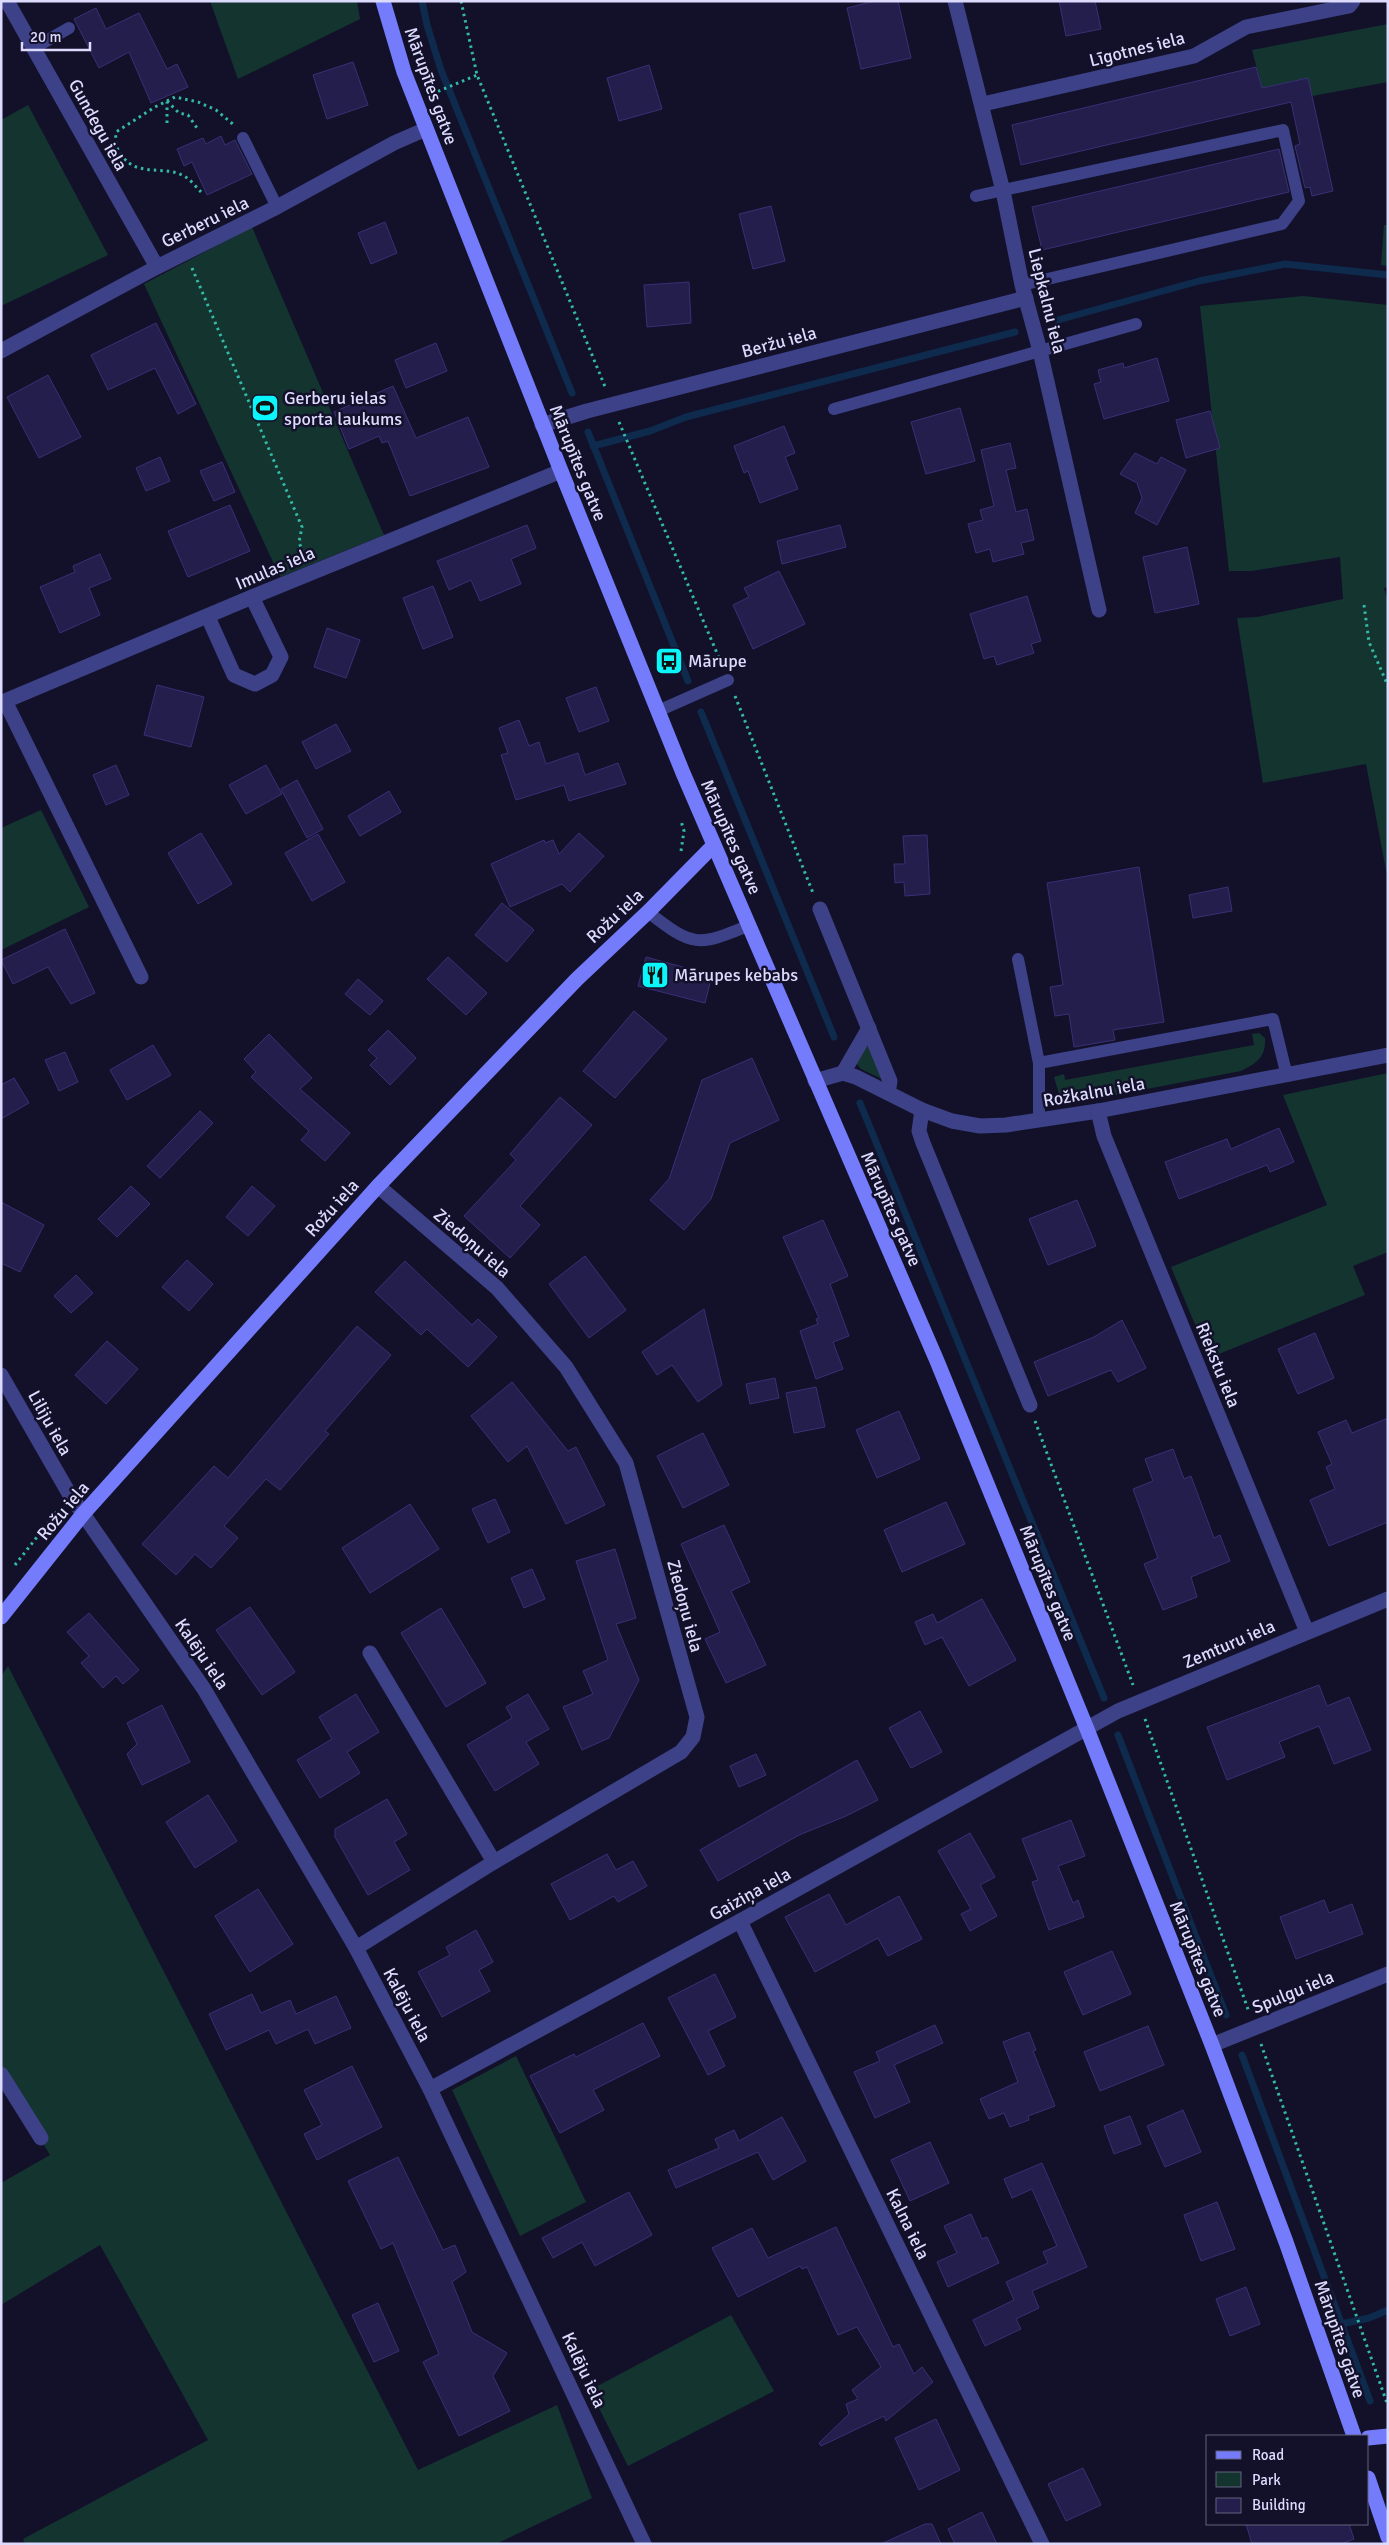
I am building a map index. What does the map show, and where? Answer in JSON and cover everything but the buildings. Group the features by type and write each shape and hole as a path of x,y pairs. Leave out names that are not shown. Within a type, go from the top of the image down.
{"street":[{"name":"Gundegu iela","path":"7,1 157,267"},
{"name":"Mārupītes gatve","path":"383,1 404,72 542,425 658,710 815,1081 937,1361 1087,1729 1212,2045 1286,2242 1354,2435"},
{"name":"Liepkalnu iela","path":"955,1 983,104 1024,291 1040,351 1099,610"},
{"name":"Līgotnes iela","path":"983,104 1194,56 1246,27 1349,6 1353,1"},
{"name":"Gerberu iela","path":"1,351 157,267 277,207 394,143 426,128"},
{"name":"Beržu iela","path":"542,425 615,411 1024,291"},
{"name":"Imulas iela","path":"141,977 5,701 252,597 561,471"},
{"path":"208,617 234,675 256,684 272,674 280,657 252,597"},
{"name":"Rožu iela","path":"1,1618 83,1514 378,1186 577,978 648,912 714,845"},
{"path":"820,910 890,1081 888,1093"},
{"path":"815,1081 843,1073 869,1028"},
{"name":"Rožkalnu iela","path":"843,1073 856,1076 922,1110 952,1121 980,1126 1039,1121 1098,1111 1388,1055"},
{"path":"922,1110 919,1130 923,1143 1030,1405"},
{"name":"Riekstu iela","path":"1098,1111 1104,1136 1307,1632"},
{"name":"Ziedoņu iela","path":"356,1948 494,1862 681,1752 693,1737 697,1717 626,1463 566,1366 497,1288 378,1186"},
{"name":"Liliju iela","path":"1,1375 70,1495 83,1514"},
{"name":"Kalēju iela","path":"83,1514 204,1688 356,1948 430,2089 644,2544"},
{"name":"Zemturu iela","path":"1087,1729 1139,1702 1388,1599"},
{"path":"370,1653 494,1862"},
{"name":"Gaiziņa iela","path":"430,2089 740,1921 1087,1729"},
{"name":"Kalna iela","path":"740,1921 1042,2544"},
{"name":"Spulgu iela","path":"1212,2045 1388,1974"},
{"path":"1,2074 41,2138"},
{"path":"1369,2438 1388,2436"},
{"path":"1369,2481 1388,2537"}],"lane":[{"path":"34,48 69,28"},
{"path":"976,196 1283,130 1299,202 1282,224 1024,291"},
{"path":"243,138 277,207"},
{"path":"834,409 1136,324"},
{"path":"658,710 728,680"},
{"path":"648,912 678,935 698,942 714,940 750,925"},
{"path":"1018,958 1039,1063 1039,1121"},
{"path":"1039,1063 1272,1019 1286,1076"}],"path":[{"path":"461,1 477,75 728,680 820,910"},
{"path":"433,94 477,75"},
{"path":"201,192 184,176 165,170 136,168 126,161 115,146 116,132 175,97 198,102 216,110 230,121 243,138"},
{"path":"167,123 168,101"},
{"path":"168,101 179,113 188,116 197,128"},
{"path":"184,253 302,527 299,542 311,573"},
{"path":"1364,605 1369,642 1388,686"},
{"path":"679,855 684,831 680,816"},
{"path":"1030,1405 1139,1702 1388,2406"},
{"path":"13,1569 70,1495"}],"green space":[{"path":"210,1 357,1 360,19 238,79"},
{"path":"1388,24 1388,82 1312,96 1307,78 1262,88 1252,50"},
{"path":"28,105 108,255 1,306 1,120"},
{"path":"1384,225 1388,225 1388,266 1381,265"},
{"name":"Gerberu ielas sporta laukums","path":"252,227 384,535 280,577 144,284"},
{"path":"1303,296 1388,305 1388,587 1384,588 1388,602 1388,881 1366,764 1263,783 1237,618 1257,617 1343,599 1340,557 1251,571 1229,571 1200,306"},
{"path":"41,810 89,907 1,950 1,828"},
{"path":"1259,1033 1265,1038 1262,1055 1256,1062 1241,1071 1084,1101 1065,1101 1059,1094 1054,1077 1064,1074 1065,1080 1254,1045 1252,1034"},
{"path":"868,1044 886,1081 861,1069 856,1063"},
{"path":"1388,1073 1388,1252 1353,1266 1365,1295 1209,1358 1171,1267 1327,1205 1283,1095"},
{"path":"8,1666 418,2470 557,2405 592,2498 496,2544 25,2544 23,2539 208,2440 100,2245 1,2305 1,2183 50,2155 1,2074 1,1676"},
{"path":"516,2056 586,2202 520,2236 452,2090"},
{"path":"731,2315 774,2391 628,2466 590,2390"}],"waterway":[{"path":"422,1 427,25 441,70 572,393"},
{"path":"1058,320 1199,281 1285,264 1388,275"},
{"path":"593,446 650,431 686,417 1015,332"},
{"path":"588,432 688,681"},
{"path":"701,712 834,1037"},
{"path":"860,1103 1104,1698"},
{"path":"1118,1735 1226,2015"},
{"path":"1242,2055 1370,2401"},
{"path":"1341,2324 1369,2318 1388,2310"}],"place":[{"name":"Gerberu ielas sporta laukums","path":"265,408"},
{"name":"Mārupe","path":"669,661"},
{"name":"Mārupes kebabs","path":"655,975"}]}
